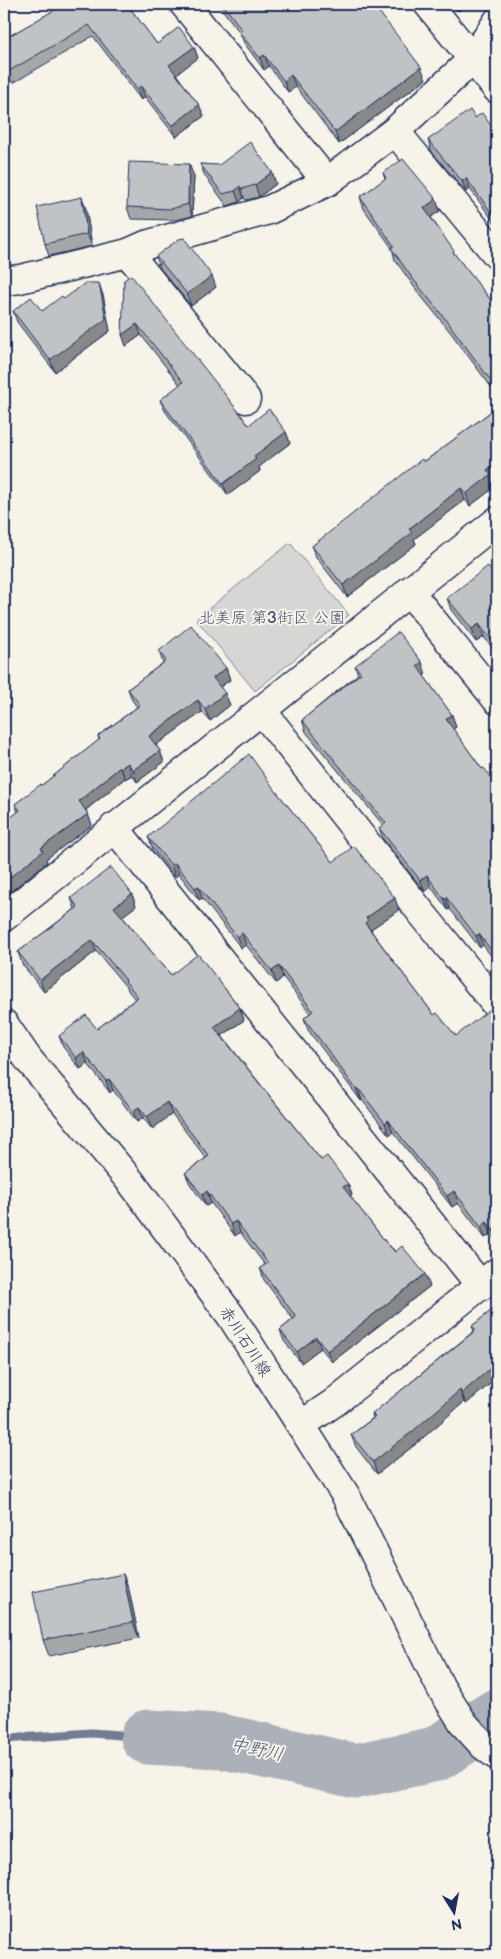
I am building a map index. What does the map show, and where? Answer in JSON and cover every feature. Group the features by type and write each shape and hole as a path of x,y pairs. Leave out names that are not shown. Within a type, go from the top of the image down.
{"street":[{"path":"184,4 327,182"},
{"path":"428,4 497,89"},
{"path":"4,281 20,279 128,253 270,210 327,182 394,131 473,59 497,22"},
{"path":"394,131 497,255"},
{"path":"128,253 246,399"},
{"path":"4,917 497,522"},
{"path":"409,591 497,700"},
{"path":"262,711 497,1006"},
{"path":"114,827 489,1279 335,1402 301,1426"},
{"name":"赤川石川線","path":"4,1024 28,1059 131,1182 231,1316 346,1496 441,1688 464,1724 484,1746 497,1756"}],"green space":[{"name":"北美原 第3街区 公園","path":"290,543 349,615 255,691 196,619"}],"building":[{"path":"65,4 127,4 157,44 179,27 194,47 169,65 199,105 172,126 141,86 137,89 89,25 9,71 4,63 4,39"},
{"path":"223,4 373,4 421,67 335,132 291,75 284,81 264,55 260,58 239,32 242,30"},
{"path":"470,110 475,118 482,113 497,134 495,140 497,143 497,220 466,178 462,181 428,140"},
{"path":"250,142 272,172 255,185 242,189 240,186 235,191 223,194 200,164 219,165"},
{"path":"403,159 436,199 424,208 453,252 493,303 497,300 497,389 447,321 413,279 391,248 394,246 360,197 386,178 383,173"},
{"path":"129,162 189,164 188,204 171,209 127,207"},
{"path":"82,197 87,234 45,244 37,207"},
{"path":"184,238 212,276 187,294 156,256 179,239"},
{"path":"131,275 249,425 269,409 286,432 254,456 256,459 223,484 160,400 183,382 137,324 122,335 124,280"},
{"path":"85,283 99,283 106,319 50,360 13,311 31,297 42,311 62,296 64,299"},
{"path":"497,407 497,462 487,470 491,475 466,494 461,488 409,529 412,533 343,585 312,546 422,459 424,462"},
{"path":"488,566 497,579 497,647 479,624 472,629 447,598"},
{"path":"191,625 226,668 213,678 225,693 205,709 198,700 149,736 160,751 133,770 128,763 120,767 79,801 88,814 41,848 43,851 5,881 4,823 20,810 15,804 42,785 100,739 98,736 140,705 128,689 166,661 159,651"},
{"path":"398,632 422,662 417,666 452,715 446,719 482,769 484,768 497,784 497,958 479,934 476,936 446,897 444,899 427,875 420,880 379,828 386,823 302,720 361,673 355,666"},
{"path":"249,754 275,790 333,862 354,846 395,898 366,918 368,920 365,923 434,1015 437,1013 456,1036 490,1009 497,1009 497,1227 493,1230 487,1222 481,1227 454,1191 447,1196 388,1120 385,1123 358,1088 356,1089 304,1018 313,1011 279,966 272,971 242,933 237,937 198,886 195,888 175,863 171,865 148,837"},
{"path":"111,867 132,894 114,907 171,975 198,954 240,1008 214,1027 321,1160 327,1156 348,1184 343,1187 385,1241 395,1252 402,1246 425,1274 327,1351 316,1337 297,1352 280,1330 296,1317 260,1268 268,1263 236,1221 231,1224 207,1191 202,1195 185,1173 209,1156 167,1102 147,1117 139,1107 133,1111 109,1079 106,1081 83,1052 76,1058 59,1036 86,1015 97,1029 138,997 126,980 92,940 40,980 18,952 78,907 71,898"},
{"path":"497,1306 497,1358 490,1364 492,1367 462,1393 460,1390 413,1431 373,1462 351,1435 375,1417 372,1414 476,1330 472,1326"},
{"path":"123,1574 133,1622 43,1640 33,1592"}],"waterway":[{"name":"中野川","path":"148,1737 220,1741 356,1771 436,1754 497,1716"},
{"name":"中野川","path":"4,1739 91,1733 148,1737"}]}
